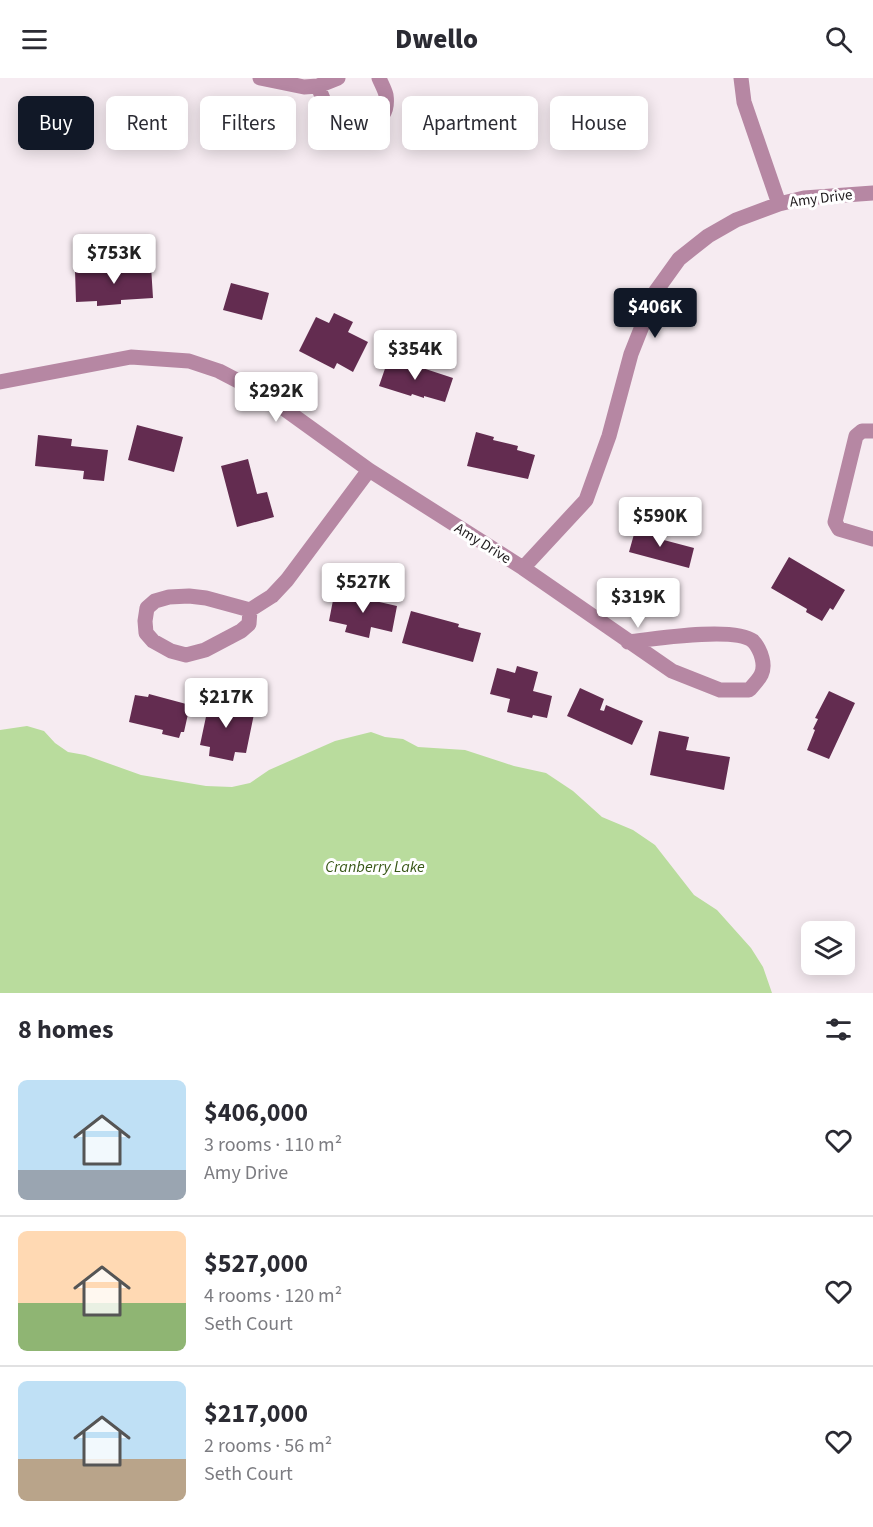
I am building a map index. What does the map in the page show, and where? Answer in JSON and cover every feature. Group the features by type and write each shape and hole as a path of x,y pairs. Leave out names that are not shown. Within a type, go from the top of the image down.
{"street":[{"path":"260,78 304,87 318,86 338,78"},
{"path":"318,86 325,104 334,115 351,124 362,126 375,122 381,117 386,107 386,94 379,78"},
{"path":"741,78 744,102 780,204"},
{"name":"Amy Drive","path":"0,382 131,357 189,361 219,371 265,395 369,470 523,568 586,500 609,436 631,354 656,291 679,259 708,236 736,220 780,204 804,198 873,193"},
{"path":"873,431 862,431 856,436 835,522 839,530 873,539"},
{"path":"250,610 249,624 241,632 205,650 186,654 171,651 146,633 147,608 155,601 169,597 189,596 206,598 250,610 272,596 287,580 369,470"},
{"path":"523,568 627,642 672,671 720,690 749,690 763,675 764,664 761,653 753,641 734,634 709,634 627,642"}],"water":[{"name":"Cranberry Lake","path":"27,726 44,731 68,752 85,755 141,775 206,786 232,787 250,783 269,770 335,741 371,732 385,737 403,739 418,747 465,750 514,766 546,773 573,791 602,817 633,830 655,845 694,895 717,910 751,948 763,967 772,993 0,993 0,730"}],"building":[{"path":"151,266 153,298 121,300 121,304 97,306 97,301 76,302 75,270"},
{"path":"231,283 269,293 262,320 223,310"},
{"path":"334,313 353,322 348,332 368,342 353,372 337,363 334,369 299,351 316,317 329,323"},
{"path":"389,357 453,378 445,402 424,396 424,398 412,394 411,396 379,386"},
{"path":"137,425 183,437 174,472 128,460"},
{"path":"476,432 494,437 493,440 518,446 517,450 535,455 528,479 467,466"},
{"path":"38,435 72,439 71,446 108,450 104,481 83,479 84,471 35,466"},
{"path":"248,459 257,494 267,492 274,517 237,527 221,466"},
{"path":"636,527 661,534 660,539 694,548 689,568 629,552"},
{"path":"789,557 845,590 833,610 830,608 822,621 806,612 807,609 771,588"},
{"path":"355,589 377,594 375,601 397,606 392,632 371,627 369,638 345,632 347,625 329,621 334,595 353,599"},
{"path":"411,611 459,624 458,627 481,633 473,662 402,643"},
{"path":"517,666 538,672 533,691 552,696 547,718 533,715 532,718 507,712 510,699 490,694 497,668 515,673"},
{"path":"580,688 604,699 600,710 604,711 606,705 643,721 632,745 567,716"},
{"path":"829,691 855,703 829,759 807,750 818,719 815,718"},
{"path":"211,693 230,697 227,708 254,714 246,753 235,752 233,761 209,756 210,747 200,745"},
{"path":"149,694 190,705 184,732 181,732 179,738 162,734 163,730 129,722 135,695 148,697"},
{"path":"659,731 689,737 686,750 730,757 724,790 650,775"}]}
